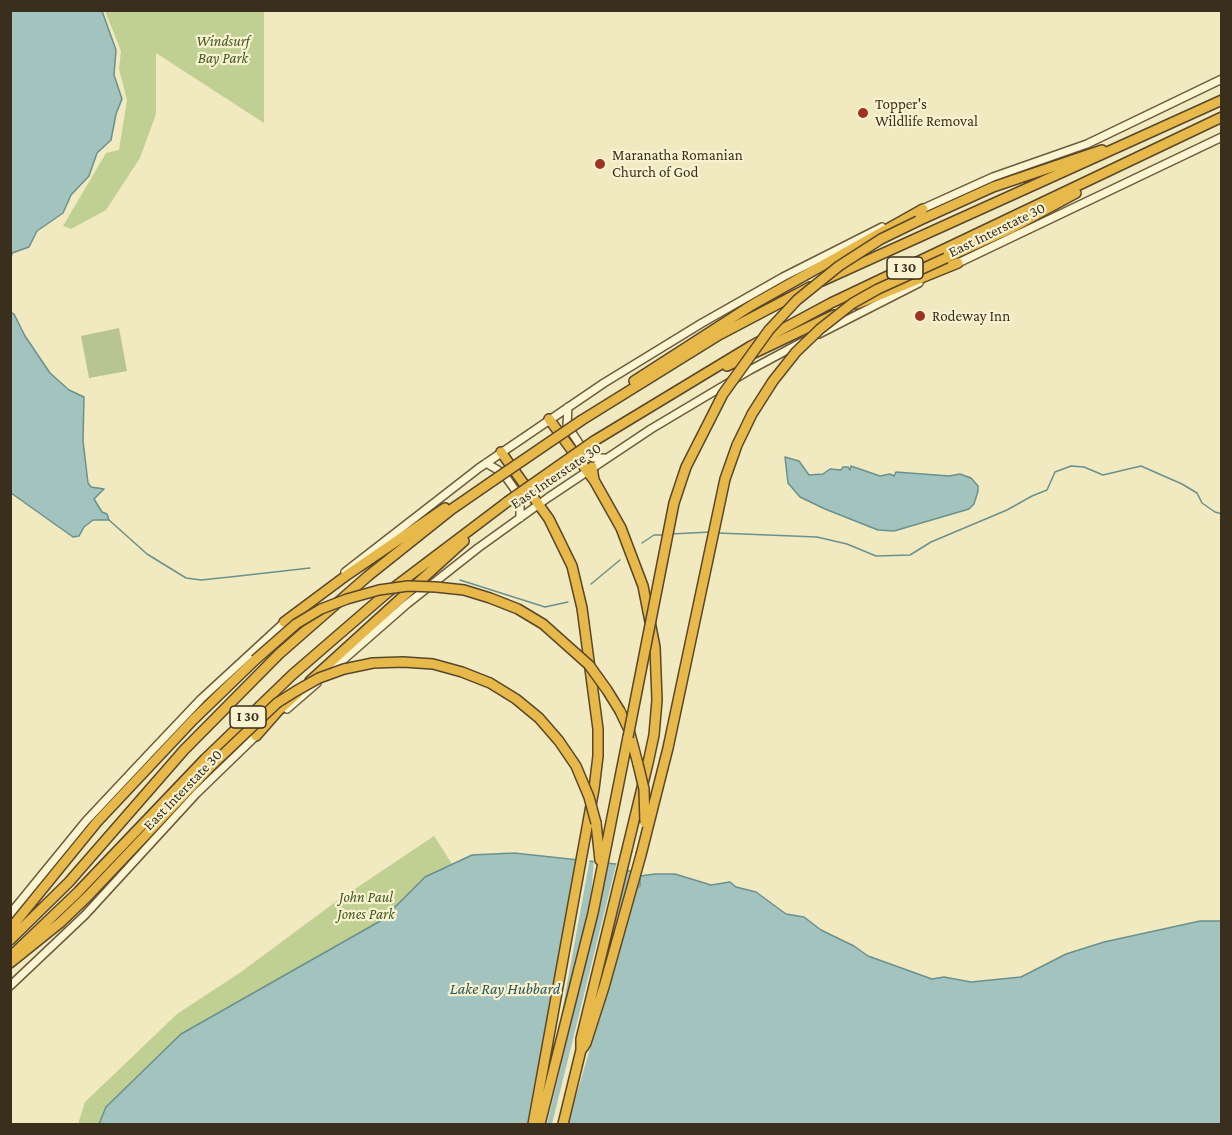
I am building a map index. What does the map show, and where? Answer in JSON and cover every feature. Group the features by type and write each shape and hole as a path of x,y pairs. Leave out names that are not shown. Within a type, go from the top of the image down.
{"highway":[{"name":"I 30","path":"10,940 69,882 184,750 279,654 368,576 452,509 582,420 719,335 783,300 1221,100"},
{"name":"I 30","path":"10,957 78,892 205,759 292,675 388,592 507,502 594,441 680,388 806,316 1221,117"},
{"path":"540,1125 598,890 674,503 686,467 723,394 769,330 797,300 839,266 881,239 993,188 1144,136"},
{"path":"581,1050 586,1043 604,987 668,748 725,479 737,445 772,381 796,352 853,303 1011,229 1145,154"},
{"path":"582,420 644,374 752,305 923,209"},
{"path":"594,441 657,409 729,366 854,306 958,263"},
{"path":"549,419 589,469 621,528 638,569 648,603 655,647 657,691 651,752 581,1039 581,1050 563,1125"},
{"path":"501,452 554,527 565,550 581,600 598,721 598,756 594,789 533,1125"},
{"path":"285,622 347,575 460,498 494,480"},
{"path":"256,736 278,711 507,502"},
{"path":"10,929 97,822 193,720 296,624 321,609 347,598 408,586 464,590 518,609 543,624 582,658 607,690 624,720 634,745 644,789 645,823 641,855"},
{"path":"10,963 61,922 88,896 213,765 277,704 306,685 330,674 366,664 396,662 433,664 462,672 490,683 522,703 550,729 568,753 586,788 596,824 600,860 598,890"}],"main road":[{"path":"10,914 86,821 201,699 285,622 371,550 501,452 567,407 669,343 783,277 845,245 986,180 1087,144 1221,79"},
{"name":"East Interstate 30","path":"10,986 85,915 196,794 256,736 407,604 538,504 606,458 756,367 958,263 1221,137"},
{"path":"567,407 567,425 584,451 596,459 606,458"},
{"path":"486,463 503,473 518,494 519,518"}],"green space":[{"name":"Windsurf Bay Park","path":"105,11 264,11 264,123 156,53 156,114 140,158 106,210 71,229 63,226 106,153 119,150 127,100 119,69 121,51"},
{"path":"119,328 127,371 89,378 81,336"},
{"name":"John Paul Jones Park","path":"434,836 452,864 413,889 382,920 181,1034 100,1124 78,1124 85,1102 177,1014 241,972 334,903"}],"water":[{"path":"11,10 102,11 116,50 114,75 122,99 116,114 111,140 97,153 89,176 71,195 63,213 37,231 29,247 12,253 11,259"},
{"path":"11,312 50,373 69,390 84,397 83,441 88,483 91,487 104,489 94,499 102,512 107,514 109,520 93,520 84,527 79,536 73,537 11,493"},
{"path":"785,457 799,461 809,475 823,474 830,469 841,470 843,467 848,467 850,470 851,466 880,476 890,474 894,476 896,472 949,476 960,474 971,478 978,486 978,491 974,504 969,509 894,531 878,530 800,497 788,483"},
{"name":"Lake Ray Hubbard","path":"514,853 616,864 631,872 634,890 640,886 640,876 655,874 675,874 711,885 730,882 736,887 756,892 786,914 804,917 821,930 854,946 868,956 932,979 944,977 971,982 1021,977 1066,954 1104,942 1200,921 1221,921 1221,1124 99,1124 106,1107 181,1034 382,920 425,877 472,855"}],"pier":[{"path":"577,856 590,858 558,1034 591,897 594,858 609,860 547,1124 527,1124"},
{"path":"617,861 628,867 601,983 638,874 641,873 568,1124 552,1124"}],"waterway":[{"path":"718,533 817,537 847,544 876,556 910,555 931,542 1007,510 1047,490 1055,472 1071,466 1084,467 1103,475 1141,466 1182,484 1197,493 1202,503 1222,514"},
{"path":"109,520 147,554 186,578 201,580 310,568"},
{"path":"671,534 711,532"},
{"path":"642,543 654,535 663,535"},
{"path":"591,584 620,560"},
{"path":"460,580 545,607 568,602"}],"place":[{"name":"Topper's Wildlife Removal","path":"863,113"},
{"name":"Maranatha Romanian Church of God","path":"600,164"},
{"name":"Rodeway Inn","path":"920,316"}]}
